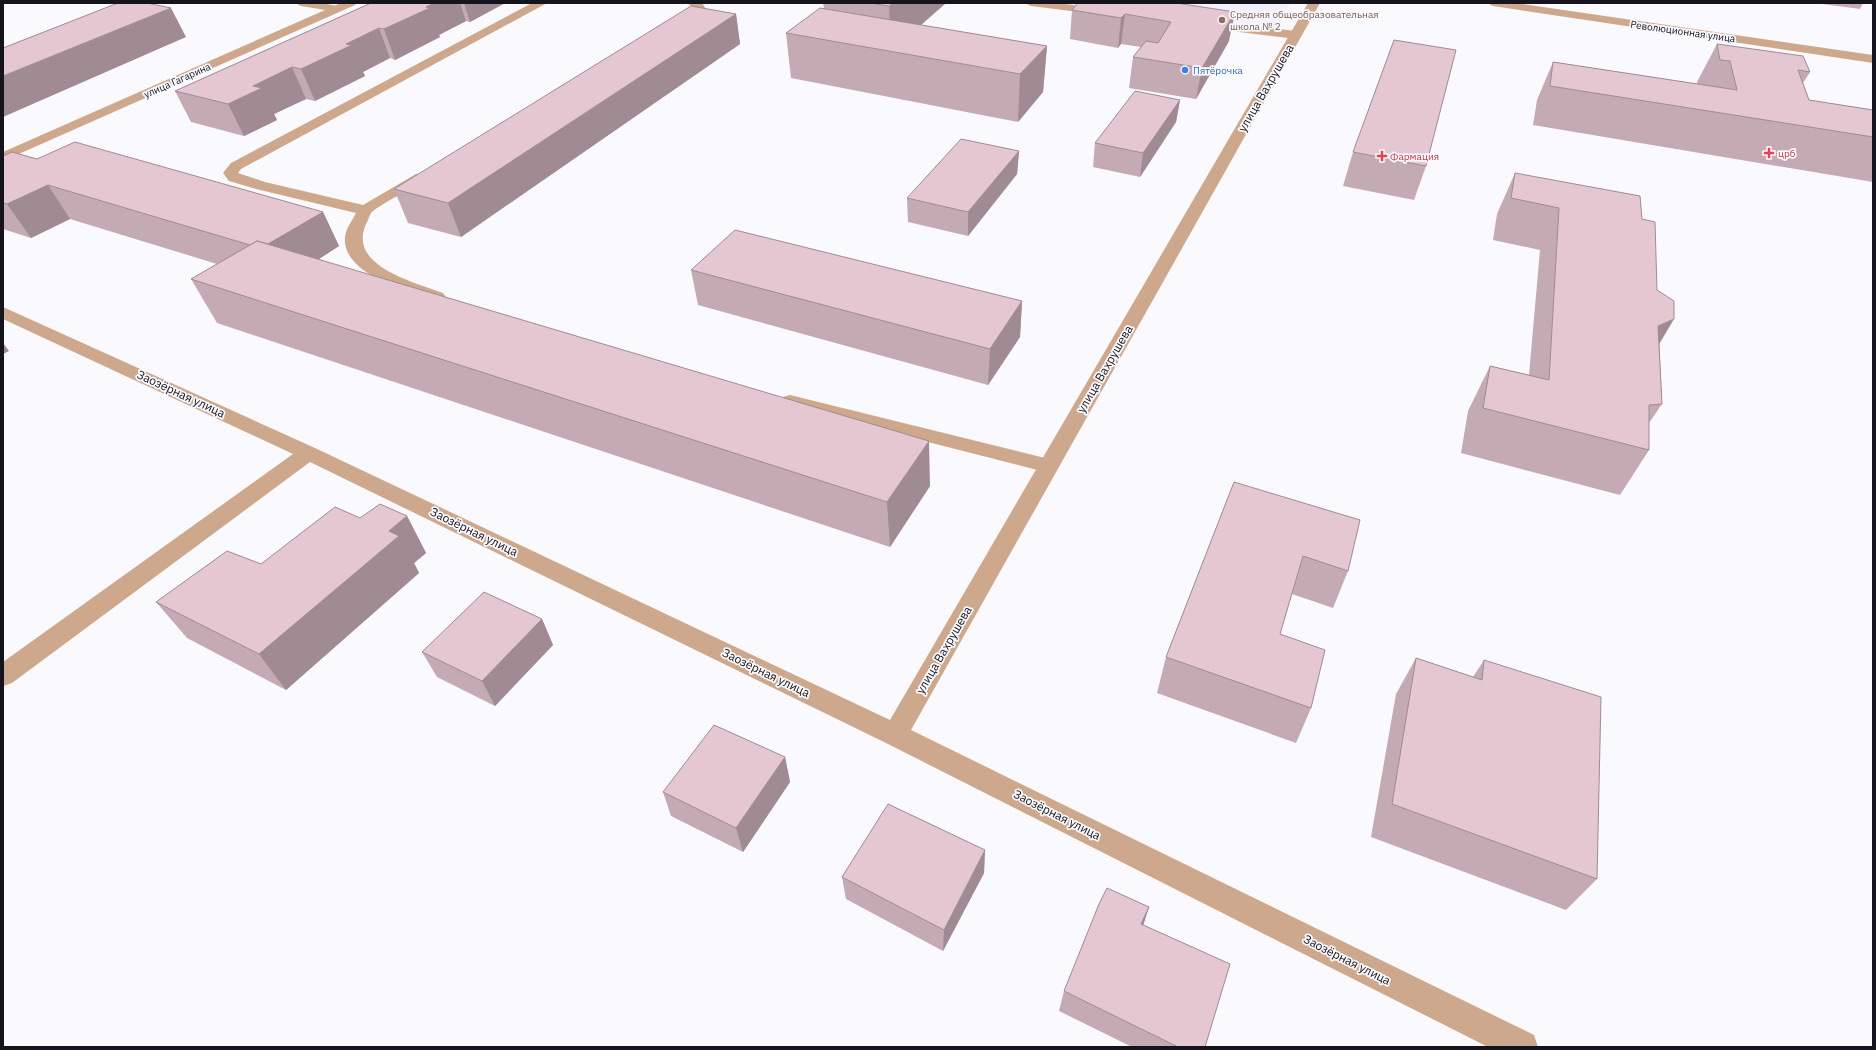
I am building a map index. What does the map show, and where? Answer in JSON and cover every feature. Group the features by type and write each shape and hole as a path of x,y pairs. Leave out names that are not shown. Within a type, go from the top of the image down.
{"street":[{"path":"300,3 338,9"},
{"name":"улица Гагарина","path":"3,156 351,3"},
{"path":"365,210 261,186 234,178 230,173 236,166 541,3"},
{"path":"668,29 700,8 697,4 693,3"},
{"path":"1031,3 1118,14"},
{"name":"улица Вахрушева","path":"895,735 1314,3"},
{"name":"Революционная улица","path":"1493,3 1873,60"},
{"path":"1188,22 1296,35"},
{"path":"432,170 365,210 354,233 355,249 364,263 391,279 449,302"},
{"name":"Заозёрная улица","path":"3,312 308,453 895,735 1522,1047"},
{"path":"771,396 1049,466"},
{"path":"3,676 308,453"}],"shaded area":[{"name":"Средняя общеобразовательная школа № 2","path":"1060,3 1291,3 1269,37"}],"building":[{"path":"118,3 147,3 171,8 3,76 3,48"},
{"path":"371,3 434,3 426,7 430,8 384,29 379,28 346,44 352,45 301,69 292,67 253,86 262,88 228,104 175,91"},
{"path":"870,3 893,3 889,6"},
{"path":"1078,3 1176,3 1235,12 1202,68 1133,57 1146,41 1158,43 1171,22 1125,14 1121,18 1072,10"},
{"path":"691,6 736,14 448,203 394,189"},
{"path":"820,8 1047,46 1020,74 786,33"},
{"path":"1394,40 1456,50 1426,166 1353,152"},
{"path":"1717,44 1803,56 1810,72 1798,70 1809,100 1873,110 1873,137 1550,86 1553,62 1737,90 1730,61 1720,60"},
{"path":"1135,91 1180,100 1143,153 1095,143"},
{"path":"961,139 1019,151 968,212 907,198"},
{"path":"75,142 323,212 268,244 257,241 250,245 48,185 7,204 3,203 3,156 12,152 37,159"},
{"path":"1515,173 1640,196 1642,219 1655,222 1657,290 1674,301 1674,319 1658,326 1662,404 1649,405 1649,450 1483,408 1490,366 1549,380 1559,208 1511,198"},
{"path":"735,230 1022,301 990,349 691,270"},
{"path":"257,241 929,441 887,502 191,279"},
{"path":"1234,482 1360,520 1348,571 1303,556 1280,634 1325,650 1311,708 1166,657"},
{"path":"380,504 407,516 389,531 399,536 259,654 156,602 227,551 261,564 335,507 360,518"},
{"path":"484,592 542,619 482,681 422,652"},
{"path":"1416,658 1482,680 1484,660 1601,697 1597,879 1392,804"},
{"path":"714,725 785,757 736,828 663,792"},
{"path":"888,804 985,850 944,930 842,877"},
{"path":"1107,888 1149,907 1141,924 1230,964 1205,1047 1178,1047 1064,991 1099,904"}],"place":[{"name":"Средняя общеобразовательная школа № 2","path":"1222,20"},
{"name":"Пятёрочка","path":"1185,70"},
{"name":"црб","path":"1769,153"},
{"name":"Фармация","path":"1382,156"}]}
